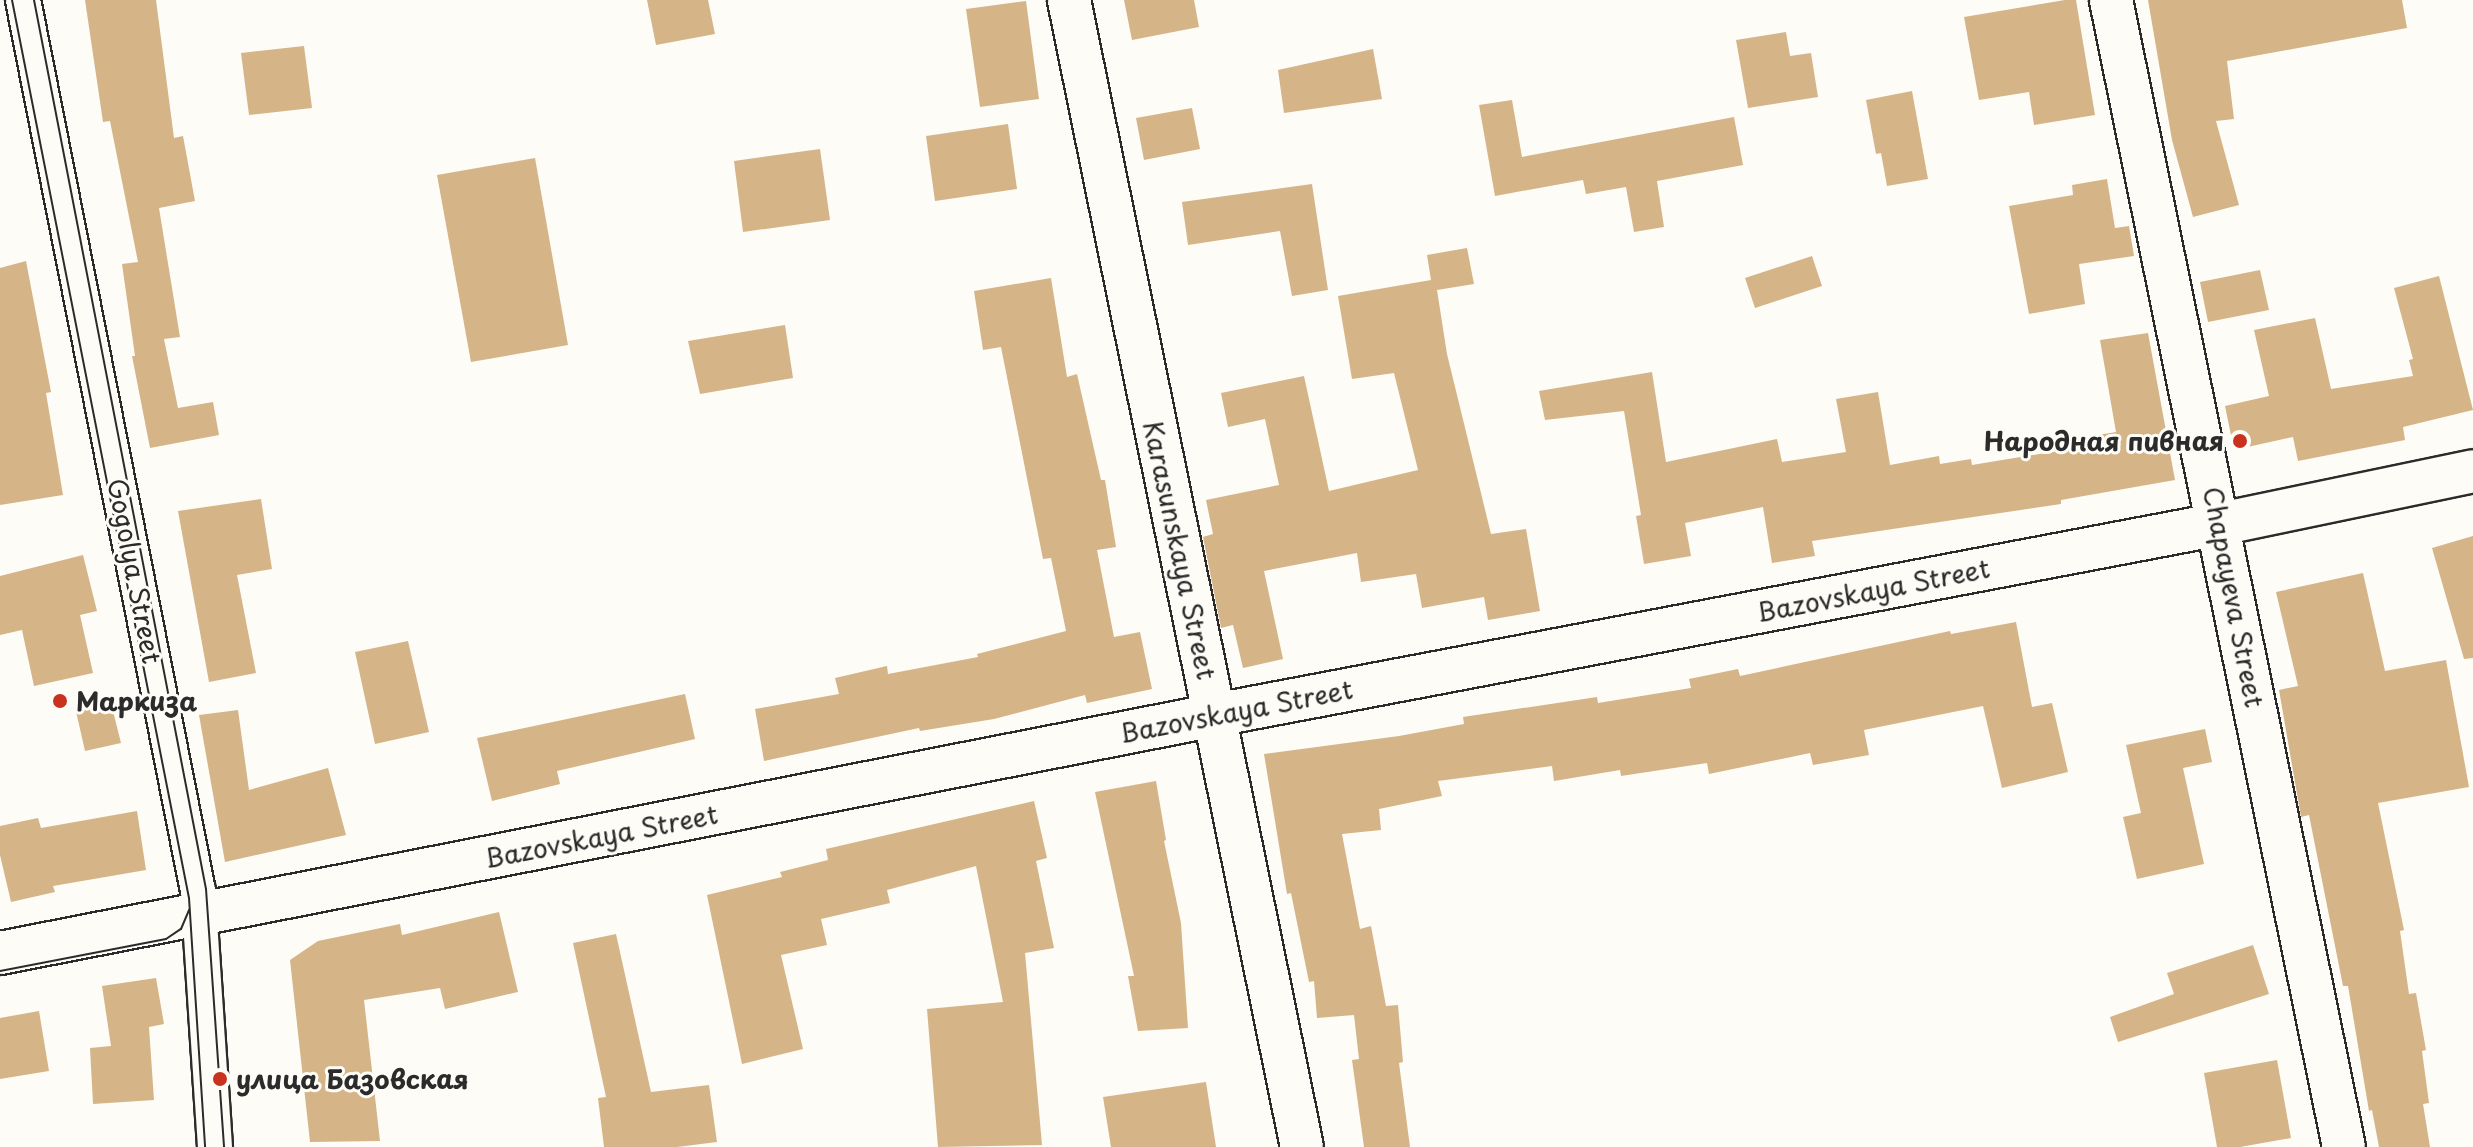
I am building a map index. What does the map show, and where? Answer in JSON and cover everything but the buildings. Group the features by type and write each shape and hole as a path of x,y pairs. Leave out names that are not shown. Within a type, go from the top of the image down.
{"street":[{"name":"Gogolya Street","path":"23,0 200,916 215,1147"},
{"name":"Karasunskaya Street","path":"1069,0 1302,1147"},
{"name":"Chapayeva Street","path":"2111,0 2220,524 2344,1147"},
{"name":"Bazovskaya Street","path":"0,953 1215,715 2220,524 2473,471"}],"tram line":[{"path":"12,0 189,898 205,1147"},
{"path":"34,0 206,889 224,1147"},
{"path":"0,971 166,939 181,929 189,910"}],"place":[{"name":"Народная пивная","path":"2240,441"},
{"name":"Маркиза","path":"60,701"},
{"name":"улица Базовская","path":"220,1079"}]}
